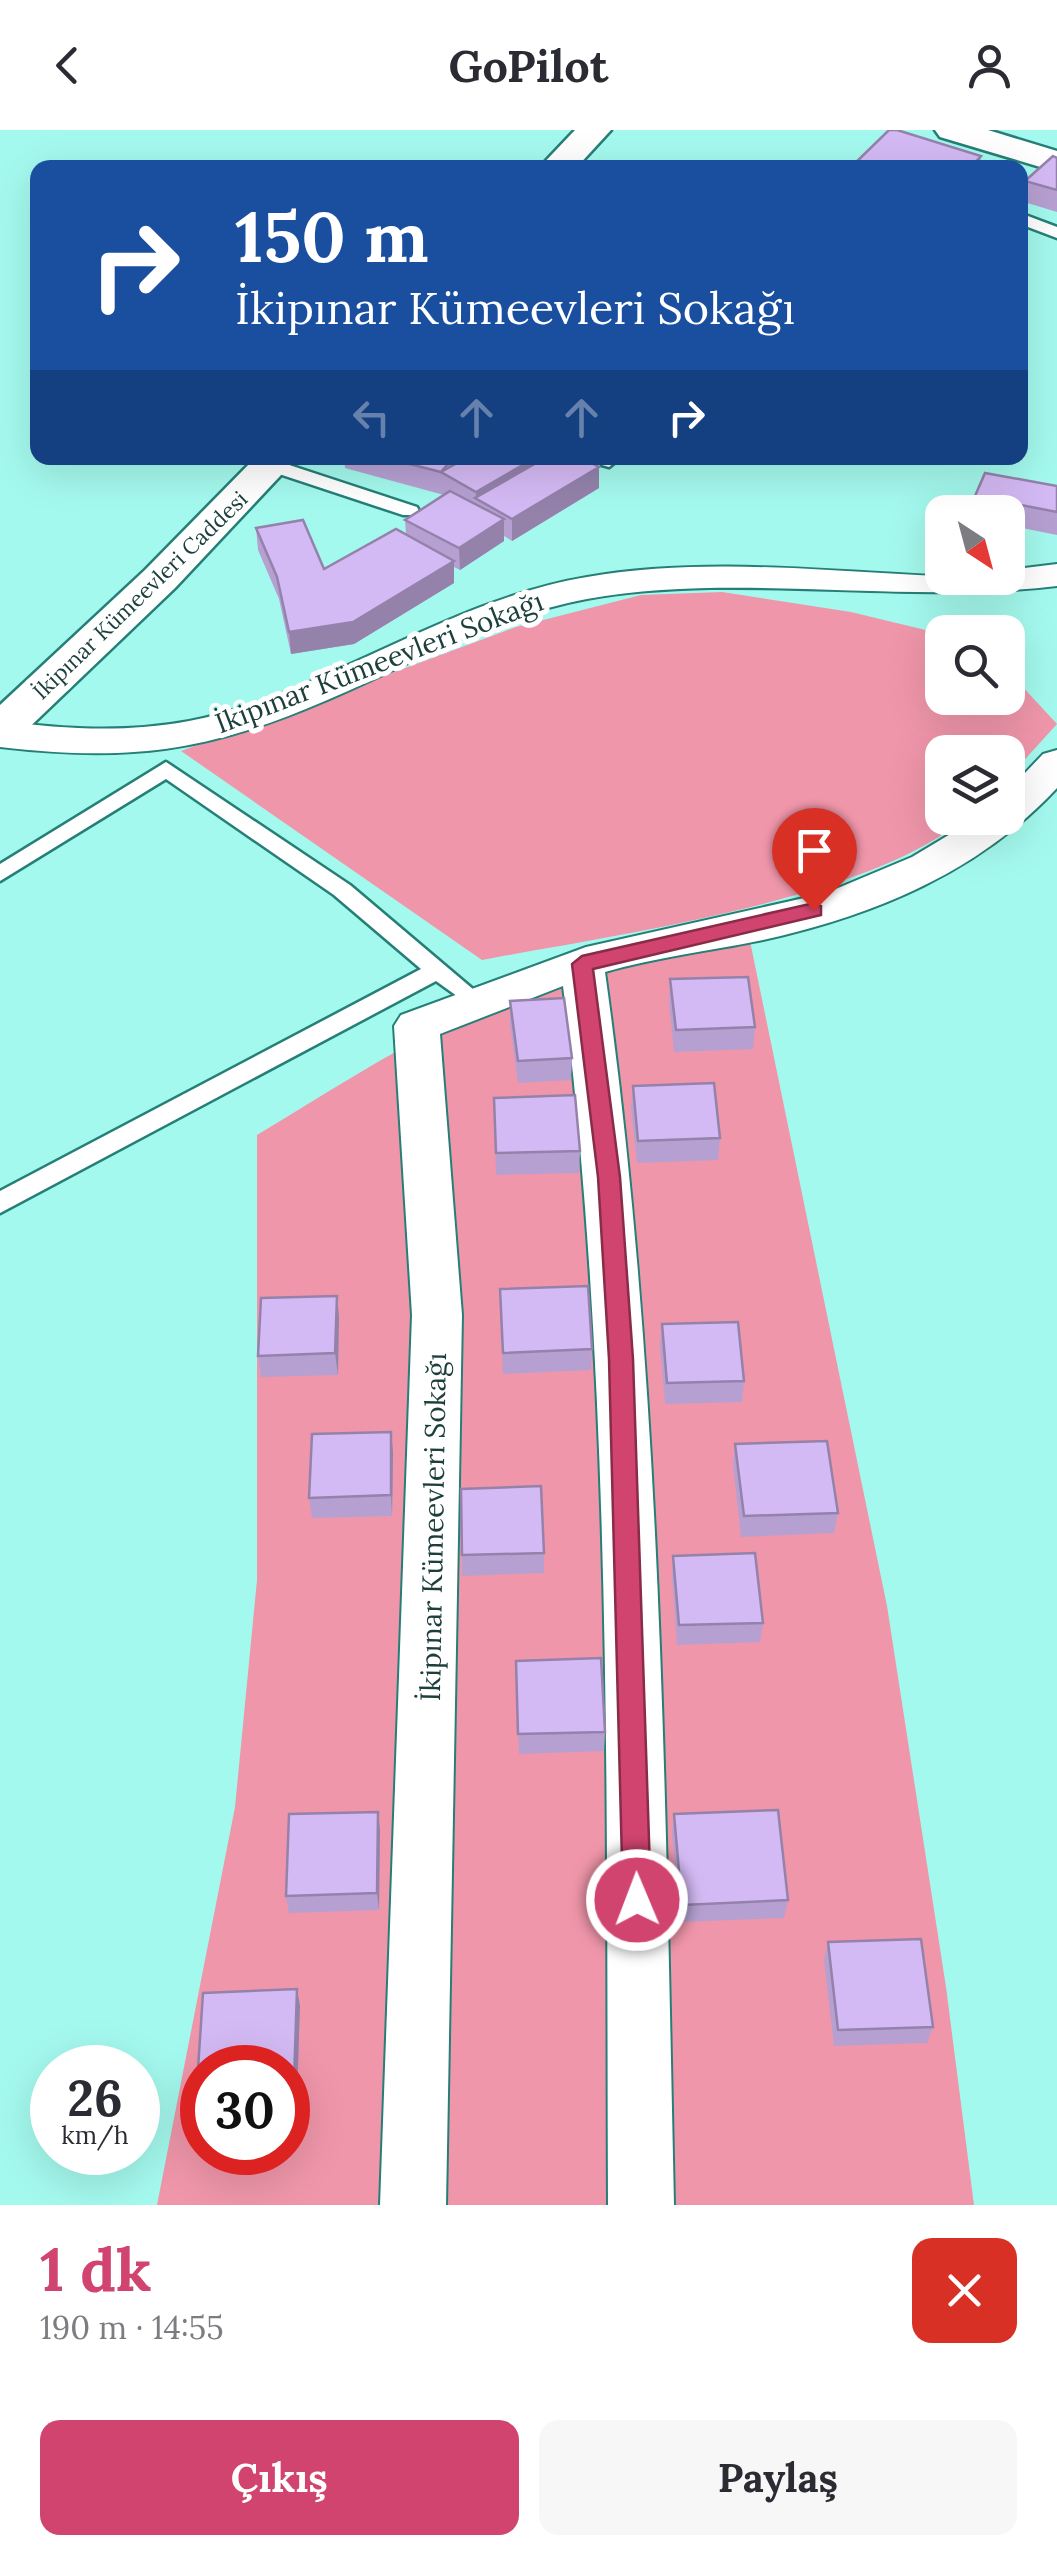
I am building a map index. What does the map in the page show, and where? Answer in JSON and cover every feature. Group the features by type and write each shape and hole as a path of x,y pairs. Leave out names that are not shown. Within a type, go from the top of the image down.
{"street":[{"path":"564,160 594,130"},
{"path":"965,142 1057,162"},
{"name":"İkipınar Kümeevleri Caddesi","path":"0,732 160,579 270,465"},
{"name":"İkipınar Kümeevleri Sokağı","path":"0,732 82,743 135,742 225,724 499,612 542,597 626,582 913,584 1057,575"},
{"name":"İkipınar Kümeevleri Sokağı","path":"1025,796 1057,762"},
{"name":"İkipınar Kümeevleri Sokağı","path":"414,2205 437,1351 429,1160 418,1026 475,1001 582,964 783,920 844,901 945,858 978,835"},
{"path":"582,964 609,1177 621,1359 636,1824 641,2205"}],"lane":[{"path":"1028,221 1057,234"},
{"path":"285,465 410,512"},
{"path":"0,874 166,769 342,890 475,1001"},
{"path":"0,1203 438,970"}],"shaded area":[{"path":"722,592 851,612 925,630 925,715 1025,715 1025,689 1057,724 1025,759 1025,735 925,735 925,835 939,835 868,871 735,911 482,960 181,751 516,627 641,595"},
{"path":"750,941 887,1606 946,1987 974,2205 157,2205 180,2088 180,2175 310,2175 310,2045 188,2045 235,1807 257,1580 257,1135 355,1075 456,1021 564,981 638,962"}],"building":[{"path":"889,130 981,156 977,160 858,160"},
{"path":"1053,156 1057,158 1057,190 1028,182"},
{"path":"414,465 447,465 441,472"},
{"path":"454,465 523,465 476,492 441,472"},
{"path":"533,465 599,467 512,519 475,498"},
{"path":"985,473 1057,486 1057,512 1025,506 1025,495 975,495"},
{"path":"450,491 504,519 459,548 405,520"},
{"path":"303,520 324,569 396,529 454,561 353,622 289,632 277,577 256,528"},
{"path":"748,977 755,1027 676,1030 670,979"},
{"path":"564,998 572,1058 518,1061 510,1001"},
{"path":"714,1083 720,1138 638,1141 633,1086"},
{"path":"575,1095 580,1151 496,1153 494,1098"},
{"path":"588,1286 592,1349 503,1353 500,1289"},
{"path":"337,1296 335,1353 258,1356 261,1298"},
{"path":"738,1322 744,1381 667,1383 662,1324"},
{"path":"391,1432 391,1495 309,1498 312,1434"},
{"path":"827,1441 838,1513 744,1516 735,1444"},
{"path":"541,1486 544,1553 462,1555 461,1489"},
{"path":"755,1553 763,1623 679,1625 673,1556"},
{"path":"601,1658 605,1732 518,1734 516,1661"},
{"path":"778,1810 788,1900 682,1905 674,1814"},
{"path":"378,1812 377,1893 286,1896 289,1814"},
{"path":"921,1939 933,2027 838,2030 828,1942"},
{"path":"297,1989 295,2045 200,2045 203,1993"}],"route":[{"path":"637,1900 621,1359 609,1177 582,964 814,910"}]}
